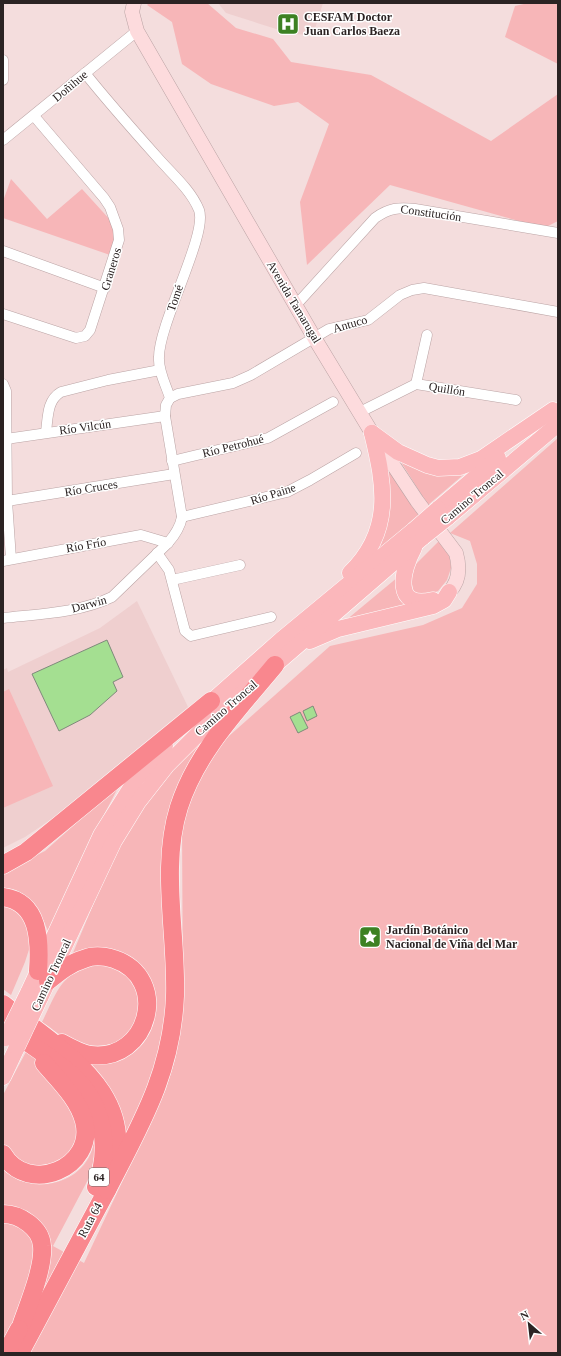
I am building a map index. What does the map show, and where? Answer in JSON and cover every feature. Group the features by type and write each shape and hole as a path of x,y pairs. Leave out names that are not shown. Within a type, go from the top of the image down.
{"highway":[{"path":"107,1190 149,1110 162,1073 172,1035 175,994 170,858 178,808 198,762 212,742 275,665"},
{"path":"3,865 32,847 211,701"},
{"path":"3,897 22,904 32,916 38,932 43,976 84,958 102,956 119,961 133,971 143,985 148,1002 146,1020 138,1035 128,1045 117,1052 100,1055 82,1053 15,1038"},
{"name":"Ruta 64","path":"3,1004 15,1038 65,1070 82,1086 89,1096 101,1124 104,1154 101,1172 95,1190 6,1353"},
{"path":"3,1154 10,1163 23,1172 47,1175 62,1170 69,1165 78,1156 84,1144 85,1124 78,1106 70,1094 15,1038"},
{"name":"Ruta 64","path":"15,1038 88,1073 104,1093 109,1104 114,1116 117,1141 115,1166 107,1190 20,1353"},
{"path":"3,1214 13,1215 26,1222 37,1232 42,1246 38,1275 22,1323"}],"main road":[{"path":"372,433 398,452 427,465 438,468 460,467 481,460 556,413"},
{"name":"Camino Troncal","path":"3,1078 15,1038 43,976 114,841 152,783 199,731 296,647 556,413"},
{"path":"293,630 361,563 376,536 381,518 383,496 382,471 372,433"},
{"path":"419,536 408,559 402,578 406,592 410,598 422,602 437,600 449,592"},
{"name":"Camino Troncal","path":"43,976 101,835 137,778 160,750 211,701 293,630 419,536"},
{"path":"296,647 338,629 433,606 444,600 449,592"}],"street":[{"name":"Avenida Tamarugal","path":"134,3 132,12 137,31 315,339 372,433 417,501 456,552 459,563 456,585 449,592"},
{"name":"Doñihue","path":"3,140 137,31"},
{"path":"3,60 3,80"},
{"name":"Tomé","path":"84,73 112,107 190,194 200,211 199,230 163,334 159,357 160,370 170,398"},
{"name":"Graneros","path":"3,314 76,338 85,336 90,330 105,288 119,240 115,218 104,198 34,116"},
{"name":"Constitución","path":"296,305 375,218 390,209 400,207 415,209 558,233"},
{"path":"3,251 105,288"},
{"name":"Antuco","path":"170,398 178,394 233,383 251,375 336,327 368,320 400,295 418,288 558,312"},
{"path":"416,384 427,335"},
{"path":"46,432 51,402 55,396 61,392 108,380 160,370"},
{"path":"3,384 6,391 7,560"},
{"name":"Quillón","path":"360,412 416,384 516,400"},
{"path":"170,398 166,405 165,416 182,517 181,524 168,543 157,553 163,560 172,580 185,631 187,635 191,636 271,616"},
{"name":"Río Petrohué","path":"172,461 268,438 334,402"},
{"name":"Río Vilcún","path":"6,439 46,432 165,416"},
{"name":"Río Paine","path":"182,517 287,492 356,453"},
{"name":"Río Cruces","path":"7,501 174,474"},
{"name":"Río Frío","path":"7,560 141,535 168,543"},
{"name":"Darwin","path":"3,618 84,607 101,603 112,597 157,553"},
{"path":"172,580 240,565"}],"shaded area":[{"path":"149,3 207,3 236,28 273,39 291,62 371,75 491,141 558,94 558,221 544,228 390,185 307,265 300,202 329,124 298,102 274,106 211,84 182,64 172,22 147,5"},
{"name":"CESFAM Doctor Juan Carlos Baeza","path":"218,3 323,3 313,35 292,34 226,13"},
{"path":"528,3 558,3 558,64 505,37 515,6"},
{"path":"11,179 47,219 82,189 112,222 115,239 110,255 3,218 3,201"},
{"name":"Jardín Botánico Nacional de Viña del Mar","path":"558,438 558,1353 3,1353 3,1169 14,1177 26,1182 39,1184 53,1183 65,1179 77,1172 86,1162 92,1150 93,1139 91,1119 96,1146 91,1174 53,1246 84,1263 166,1089 175,1060 183,1012 182,826 190,797 220,744 330,646 423,625 462,608 477,584 477,564 470,541 450,533"},
{"path":"396,454 469,470 428,505"},
{"path":"386,464 420,514 366,561"},
{"path":"439,541 450,554 451,568 447,580 438,591 422,597 414,593 409,571"},
{"path":"398,577 414,605 345,621"},
{"path":"137,601 188,707 53,818 25,837 3,848 3,670 7,668 8,672 100,628"},
{"path":"9,689 53,786 3,808 3,692"},
{"path":"219,721 175,796 169,999 161,1060 125,1145 82,1059 147,1031 129,960 70,960 114,855 131,824 170,773"},
{"path":"120,784 84,853 48,931 37,909 26,896 12,889 3,888 3,872 45,851"},
{"path":"3,902 22,913 33,937 25,962 11,995 3,989"},
{"path":"96,962 130,971 143,1008 133,1030 128,1036 113,1043 97,1046 73,1042 42,1022 57,992 67,979 84,967"},
{"path":"27,1050 51,1074 81,1121 75,1150 49,1168 31,1167 10,1154 3,1143 3,1095"}],"building":[{"path":"107,640 123,677 113,682 117,691 90,715 59,731 32,674"},
{"path":"313,706 317,716 307,721 303,711"},
{"path":"300,712 308,728 298,733 290,717"}],"place":[{"name":"CESFAM Doctor Juan Carlos Baeza","path":"288,24"},
{"name":"Jardín Botánico Nacional de Viña del Mar","path":"370,937"}]}
